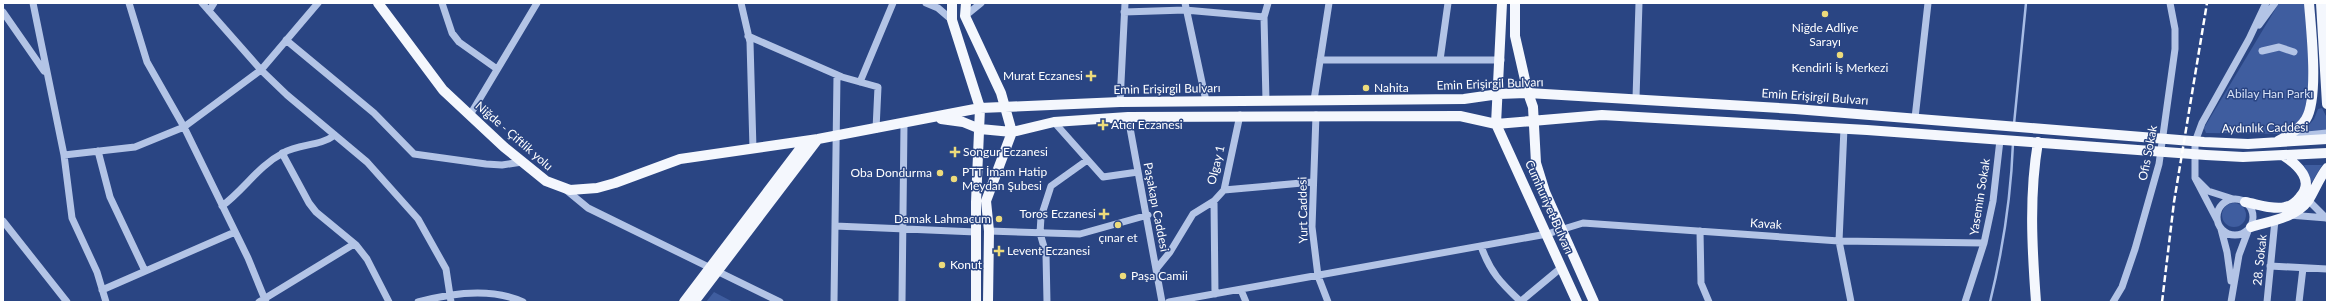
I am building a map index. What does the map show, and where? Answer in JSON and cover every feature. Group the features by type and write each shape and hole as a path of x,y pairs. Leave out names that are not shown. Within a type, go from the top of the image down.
{"main road":[{"name":"Niğde - Çiftlik yolu","path":"378,3 443,90 522,162 546,181 570,190 597,188 680,159 819,139 904,124"},
{"path":"952,3 952,20 980,108 976,232 976,302"},
{"path":"966,3 965,16 1001,93 1012,132 986,201 989,231 988,302"},
{"path":"1496,124 1501,60 1502,3"},
{"name":"Cumhuriyet Bulvarı","path":"1515,3 1515,36 1528,93 1533,107 1536,163 1544,192 1594,302"},
{"path":"2279,139 2306,120 2312,102 2309,3"},
{"path":"2321,3 2327,104"},
{"name":"Emin Erişirgil Bulvarı","path":"904,124 980,108 1120,102 1464,99 1499,94 1528,93 1636,98 2001,125"},
{"path":"932,118 963,122 980,129 1012,132 1054,122 1128,117 1240,115 1460,116 1496,124 1602,115 1844,128 2206,155 2284,156 2327,153"},
{"name":"Cumhuriyet Bulvarı","path":"1496,124 1577,302"},
{"name":"Aydınlık Caddesi","path":"2001,125 2204,142 2327,139"},
{"path":"684,302 819,139"},
{"path":"694,302 712,270 806,141"},
{"path":"2036,302 2032,236 2032,182 2038,142"},
{"path":"2245,202 2284,208 2294,203 2303,195 2306,184 2304,174 2296,164 2284,156"},
{"path":"2249,229 2289,216 2297,211 2308,200 2327,168"}],"street":[{"path":"33,3 64,155 72,218 97,272 106,302"},
{"path":"129,3 147,62 184,127 248,258 263,301 354,244"},
{"path":"202,3 261,70 367,162 418,219 446,269 451,302"},
{"path":"210,11 214,3"},
{"path":"64,155 135,147 184,127 261,70 318,3"},
{"path":"442,3 452,33 459,42 497,69"},
{"path":"470,115 537,3"},
{"path":"741,3 748,36 753,149"},
{"path":"860,82 893,3"},
{"path":"926,3 938,8 952,20"},
{"path":"965,16 981,3"},
{"path":"1120,102 1125,3"},
{"path":"1266,101 1264,17 1268,3"},
{"path":"1314,100 1330,3"},
{"path":"1440,60 1448,3"},
{"path":"1636,98 1639,3"},
{"path":"1915,118 1928,3"},
{"name":"Ofis Sokak","path":"2113,302 2122,287 2136,249 2159,164 2175,49 2175,29 2170,3"},
{"path":"2232,289 2228,252 2221,229 2194,178 2194,151 2198,131 2249,39 2266,3"},
{"path":"2249,39 2275,3"},
{"path":"1124,12 1185,7 1264,17"},
{"path":"1185,7 1206,102"},
{"path":"3,12 47,74"},
{"path":"748,36 837,75 878,87 876,129"},
{"path":"286,40 374,113 414,154 486,164 502,165 522,162"},
{"path":"2262,51 2279,47 2294,52"},
{"path":"1320,60 1501,60"},
{"path":"834,302 837,75"},
{"name":"Olgay 1","path":"1157,268 1170,252 1193,214 1214,201 1224,190 1240,115"},
{"name":"Yurt Caddesi","path":"1316,115 1312,227 1318,276 1328,302"},
{"name":"Paşakapı Caddesi","path":"1128,117 1148,215 1162,302"},
{"path":"1054,122 1086,161 1103,178 1138,172"},
{"path":"902,302 904,124"},
{"path":"1844,128 1839,241 1851,302"},
{"path":"2279,139 2327,133"},
{"path":"222,206 231,199 264,164 292,148 316,145 335,135"},
{"name":"Yasemin Sokak","path":"1965,302 1984,243 1993,201 2000,140"},
{"path":"98,152 110,197 145,271"},
{"path":"282,153 309,203 316,212 354,244 368,259 389,302"},
{"path":"1047,302 1046,254 1040,233 1041,217 1051,186 1086,161"},
{"path":"2194,178 2208,191 2245,202 2251,207 2254,215 2239,255 2231,302"},
{"path":"1224,190 1313,182"},
{"path":"564,188 588,208 780,302"},
{"path":"2217,220 2220,206 2233,199"},
{"path":"2308,200 2327,218"},
{"path":"1214,201 1215,294"},
{"path":"989,231 1080,234 1148,215"},
{"path":"2289,216 2327,218"},
{"name":"28. Sokak","path":"2267,302 2275,220"},
{"path":"3,221 67,302"},
{"name":"Kavak","path":"1169,302 1547,234 1583,223 1700,230 1839,241 1984,243"},
{"path":"835,226 976,232"},
{"path":"2221,229 2234,236 2249,229"},
{"path":"1700,230 1702,283 1709,302"},
{"path":"102,290 235,232"},
{"path":"1481,246 1487,262 1496,278 1520,302 1562,267"},
{"path":"2270,266 2327,269"},
{"path":"2299,302 2303,268"},
{"path":"1241,290 1246,302"},
{"path":"418,302 450,293 509,295 523,302"}],"green space":[{"name":"Abilay Han Parkı","path":"2279,3 2306,3 2310,106 2305,116 2287,134 2206,133 2204,128"},
{"path":"2322,108 2327,118 2327,132 2301,134 2314,119 2318,109"},
{"path":"2304,165 2322,165 2312,182 2310,181"},
{"path":"2234,203 2243,206 2246,215 2243,224 2234,227 2225,224 2222,215 2225,206"},
{"path":"714,292 733,302 706,302"}],"waterway":[{"path":"2014,124 2026,3"},
{"path":"1990,302 2006,223 2013,143"}],"railway":[{"path":"2162,302 2174,202 2207,3"}],"place":[{"name":"Niğde Adliye Sarayı","path":"1825,14"},
{"name":"Kendirli İş Merkezi","path":"1840,55"},
{"name":"Murat Eczanesi","path":"1091,76"},
{"name":"Nahita","path":"1366,88"},
{"name":"Atıcı Eczanesi","path":"1103,125"},
{"name":"Songur Eczanesi","path":"955,152"},
{"name":"Oba Dondurma","path":"940,173"},
{"name":"PTT İmam Hatip Meydan Şubesi","path":"954,179"},
{"name":"Toros Eczanesi","path":"1104,214"},
{"name":"Damak Lahmacum","path":"999,219"},
{"name":"çınar et","path":"1118,225"},
{"name":"Levent Eczanesi","path":"999,251"},
{"name":"Konut","path":"942,265"},
{"name":"Paşa Camii","path":"1123,276"}]}
